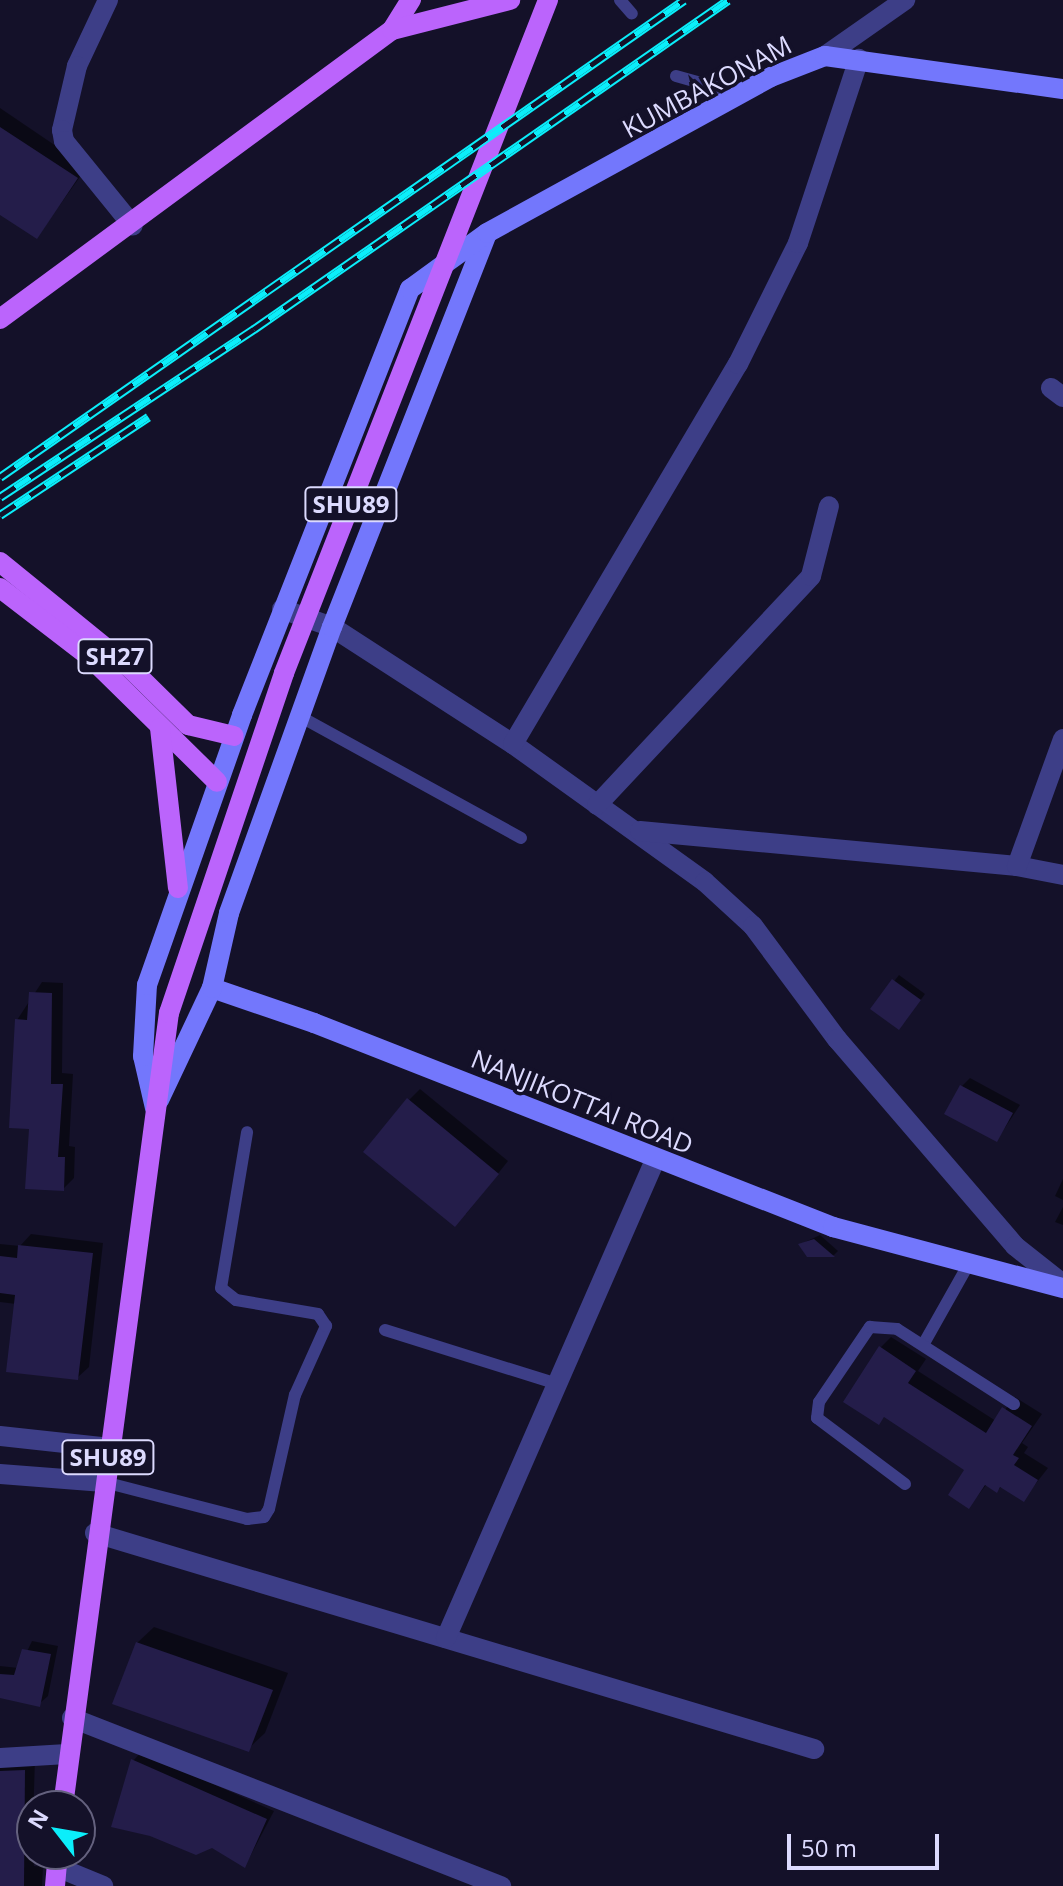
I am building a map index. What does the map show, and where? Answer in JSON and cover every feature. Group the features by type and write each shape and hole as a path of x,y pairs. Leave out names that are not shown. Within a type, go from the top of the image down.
{"main road":[{"path":"0,319 133,226 392,30 411,0"},
{"path":"392,30 510,0"},
{"name":"SHU89","path":"64,1790 95,1533 110,1448 169,1013 284,673 548,0"},
{"name":"SH27","path":"0,562 129,667 188,725 234,736"},
{"name":"SH27","path":"0,588 90,657 217,782"},
{"path":"160,728 178,888"}],"street":[{"path":"108,0 77,66 62,130 64,141 133,226"},
{"path":"825,56 905,0"},
{"name":"KUMBAKONAM","path":"155,1108 143,1056 147,985 178,888 234,736 401,301 410,289 487,233 740,94 825,56 1063,89"},
{"path":"513,744 738,364 798,243 859,59"},
{"path":"155,1108 212,988 229,913 332,627 487,233"},
{"path":"597,805 811,576 829,506"},
{"path":"282,609 332,627 513,744 597,805 640,831 753,926 837,1039 1015,1246 1063,1286"},
{"path":"1017,866 1063,739"},
{"path":"640,831 1017,866 1063,875"},
{"name":"NANJIKOTTAI ROAD","path":"212,988 314,1023 655,1160 833,1227 968,1265 1063,1286"},
{"path":"446,1638 655,1160"},
{"path":"0,1436 110,1448"},
{"path":"0,1474 104,1482"},
{"path":"95,1533 814,1749"},
{"path":"72,1718 501,1886"},
{"path":"0,1758 67,1754"},
{"path":"60,1870 103,1886"}],"lane":[{"path":"620,0 632,14"},
{"path":"676,76 740,94"},
{"path":"301,717 521,838"},
{"path":"104,1482 247,1519 264,1517 269,1509 291,1408 326,1326 318,1314 236,1300 221,1288 247,1132"},
{"path":"923,1345 968,1265"},
{"path":"905,1484 820,1425 817,1410 870,1327 897,1329 1014,1404"},
{"path":"385,1330 557,1384"}],"building":[{"path":"0,127 78,178 37,239 0,215"},
{"path":"892,979 921,1000 899,1030 870,1009"},
{"path":"29,992 52,993 51,1084 63,1084 58,1157 65,1157 64,1191 25,1189 29,1129 9,1128 15,1019 27,1020"},
{"path":"960,1085 1013,1113 997,1142 944,1114"},
{"path":"407,1098 499,1174 455,1227 363,1152"},
{"path":"814,1239 835,1257 807,1257 798,1244"},
{"path":"18,1245 93,1253 78,1380 6,1372 15,1295 0,1293 0,1256 17,1258"},
{"path":"879,1346 916,1371 908,1383 986,1433 1002,1407 1032,1426 1013,1455 1019,1458 1014,1465 1038,1480 1024,1502 1000,1487 997,1493 985,1485 969,1509 948,1495 964,1470 884,1417 879,1425 843,1402"},
{"path":"136,1642 273,1690 249,1752 112,1704"},
{"path":"22,1649 51,1654 40,1707 0,1698 0,1674 14,1675"},
{"path":"131,1759 267,1819 245,1868 212,1848 196,1855 150,1836 111,1827"},
{"path":"25,1770 25,1790 16,1790 16,1870 24,1870 24,1886 0,1886 0,1771"}],"railway":[{"path":"0,477 684,0"},
{"path":"0,497 254,329 728,0"},
{"path":"0,515 148,417"}]}
